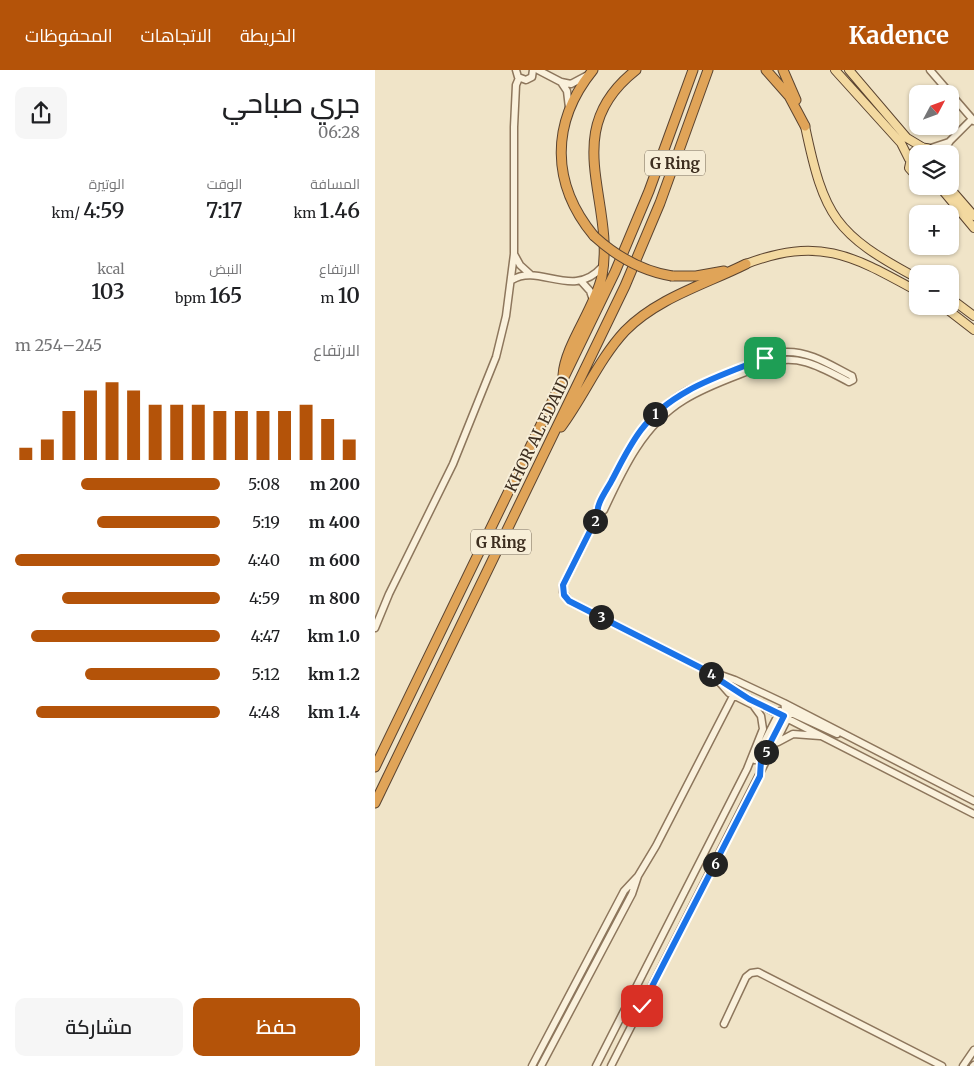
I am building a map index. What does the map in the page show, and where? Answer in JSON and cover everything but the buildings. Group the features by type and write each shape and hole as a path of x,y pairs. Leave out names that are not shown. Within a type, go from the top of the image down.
{"highway":[{"path":"562,384 565,365 593,301 603,267 604,236 593,174 593,147 599,123 608,101 623,82 636,70"},
{"name":"KHOR AL EDAID","path":"375,767 562,384 626,246 649,191 693,70"},
{"name":"KHOR AL EDAID","path":"375,803 625,286 663,194 708,70"},
{"path":"765,70 789,96 805,126"},
{"path":"783,70 801,109 805,126"},
{"path":"593,71 580,88 569,111 560,149 564,180 575,209 594,236 611,251 633,264 652,272 672,276 709,274 746,264"},
{"path":"545,450 606,356 633,323 669,299 746,264"}],"main road":[{"path":"835,70 901,143 909,159"},
{"path":"849,70 907,138 919,145"},
{"path":"805,126 816,177 834,216 859,244 909,274"},
{"path":"946,195 974,228"},
{"path":"956,195 974,216"},
{"path":"746,264 789,252 817,250 844,255 867,264 909,287"},
{"path":"959,305 974,316"},
{"path":"955,315 974,330"}],"street":[{"path":"375,628 464,438 496,357 506,316 514,254 514,127 519,78 517,70"},
{"path":"529,79 533,70"},
{"path":"930,70 973,120 944,145"},
{"path":"517,95 520,87 541,72 561,82 575,83 593,71"},
{"path":"519,78 529,79"},
{"path":"561,82 567,91 569,111"},
{"path":"948,145 950,141"},
{"path":"514,254 523,269 534,277"},
{"path":"512,280 522,276 581,281 590,279 603,267"},
{"path":"581,281 590,291 593,301"},
{"path":"598,515 598,508 636,437 661,409 684,392 765,358 785,352 808,354 853,377 852,381 849,382 811,362 782,359 768,363 685,399 660,418 642,438 604,510 598,515 564,581 563,588 566,598 701,668 749,699 829,732 843,734 974,801"},
{"path":"701,668 735,680 784,703"},
{"path":"596,1066 747,769 761,734 763,720 753,705 733,696 714,676"},
{"path":"533,1066 624,891 638,876 656,846 733,696"},
{"path":"611,1066 776,745 786,713 784,703"},
{"path":"760,776 761,761 786,713 784,703"},
{"path":"786,713 822,736 974,814"},
{"path":"747,769 756,759 786,713"},
{"path":"776,745 781,739 793,734 822,736"},
{"path":"541,1066 632,894 638,876"},
{"path":"724,1024 747,977 751,973 758,972 942,1066"},
{"path":"963,1066 974,1050"}],"route":[{"path":"642,1006 760,776 761,761 784,716 749,699 701,668 569,601 564,595 563,585 598,515 597,509 641,429 661,409 684,392 765,358"}]}
